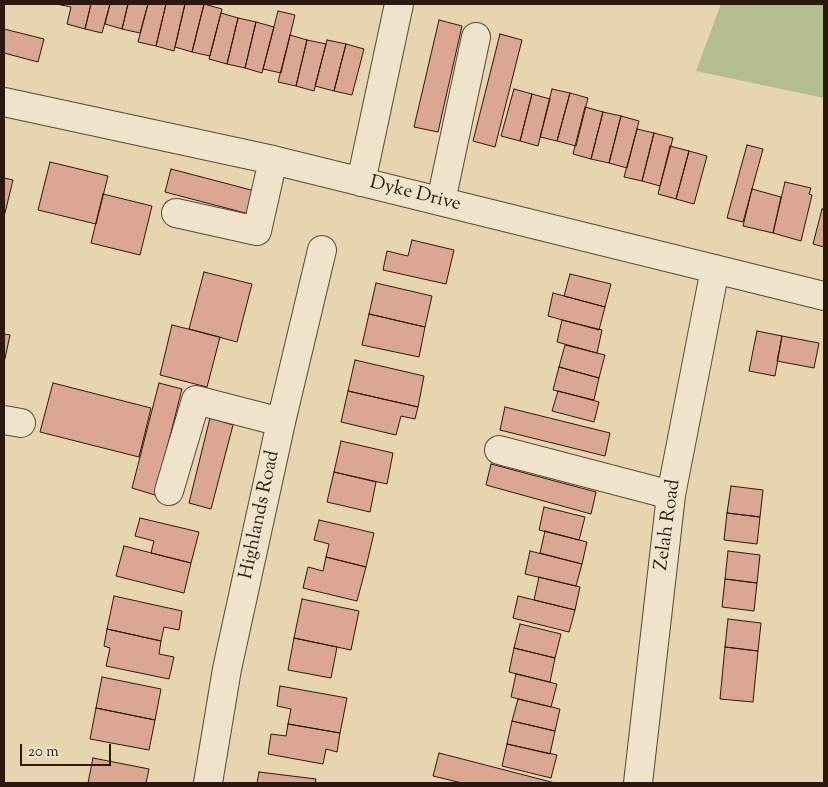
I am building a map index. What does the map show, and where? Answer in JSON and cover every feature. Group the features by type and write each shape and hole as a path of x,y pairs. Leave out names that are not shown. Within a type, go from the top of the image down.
{"street":[{"path":"361,182 399,4"},
{"path":"441,202 476,37"},
{"name":"Dyke Drive","path":"4,102 273,160 824,296"},
{"path":"176,213 257,231 273,160"},
{"name":"Highlands Road","path":"208,783 227,669 281,422 322,250"},
{"name":"Zelah Road","path":"638,783 671,495 715,269"},
{"path":"169,492 196,400 281,422"},
{"path":"499,450 671,495"}],"green space":[{"path":"721,4 824,4 824,98 696,71"}],"building":[{"path":"56,4 91,4 85,29 67,24 71,7"},
{"path":"91,4 110,4 102,33 85,29"},
{"path":"110,4 128,4 122,29 105,24"},
{"path":"128,4 148,4 140,33 122,29"},
{"path":"148,4 166,4 156,46 138,42"},
{"path":"166,4 185,4 174,51 156,46"},
{"path":"185,4 204,4 192,52 175,47"},
{"path":"204,4 222,9 210,56 192,52"},
{"path":"278,11 295,15 281,73 263,69"},
{"path":"221,13 238,18 227,64 209,59"},
{"path":"238,18 256,22 245,68 227,64"},
{"path":"439,20 462,26 438,132 414,127"},
{"path":"256,22 274,27 262,73 245,68"},
{"path":"4,29 44,39 38,62 4,53"},
{"path":"500,34 522,40 495,147 473,141"},
{"path":"290,35 307,40 296,86 278,82"},
{"path":"307,40 326,44 314,91 296,86"},
{"path":"327,40 346,44 334,91 315,86"},
{"path":"346,44 364,49 352,95 334,91"},
{"path":"514,89 532,94 520,141 501,136"},
{"path":"552,89 570,93 557,141 540,137"},
{"path":"570,93 588,98 576,146 557,141"},
{"path":"532,94 550,99 538,146 520,141"},
{"path":"585,107 603,112 591,159 573,154"},
{"path":"603,112 621,116 609,163 591,159"},
{"path":"621,116 639,121 627,168 609,163"},
{"path":"637,129 654,133 642,181 624,177"},
{"path":"654,133 673,138 660,186 642,181"},
{"path":"747,145 763,149 743,222 727,218"},
{"path":"670,146 689,151 676,199 658,194"},
{"path":"689,151 707,156 694,204 676,199"},
{"path":"50,162 108,176 96,224 38,210"},
{"path":"171,169 255,191 249,214 165,192"},
{"path":"4,178 13,180 4,217"},
{"path":"785,182 811,188 809,194 812,195 801,241 773,233"},
{"path":"752,189 781,197 773,233 743,226"},
{"path":"103,194 152,206 140,255 91,243"},
{"path":"822,209 824,209 824,247 813,244"},
{"path":"412,240 454,250 446,284 383,270 387,251 408,256"},
{"path":"204,272 252,284 237,342 189,329"},
{"path":"570,274 611,284 605,307 564,296"},
{"path":"376,283 432,296 425,327 369,314"},
{"path":"553,293 605,307 599,330 548,316"},
{"path":"369,314 425,327 419,357 362,345"},
{"path":"562,320 602,330 597,353 557,342"},
{"path":"172,325 220,337 207,387 160,375"},
{"path":"757,331 782,336 775,376 749,371"},
{"path":"4,334 10,335 4,363"},
{"path":"782,336 819,343 814,368 777,361"},
{"path":"565,345 605,355 599,378 559,367"},
{"path":"355,360 424,376 418,407 348,391"},
{"path":"559,367 599,378 594,400 553,390"},
{"path":"53,383 151,408 139,457 40,432"},
{"path":"159,383 182,389 155,495 132,488"},
{"path":"348,391 418,407 415,419 401,416 396,435 341,422"},
{"path":"558,391 599,402 594,422 552,411"},
{"path":"505,407 610,433 605,456 500,430"},
{"path":"210,418 233,425 211,509 189,503"},
{"path":"341,441 393,453 387,484 334,472"},
{"path":"491,464 596,492 591,514 486,485"},
{"path":"334,472 376,482 370,512 327,502"},
{"path":"731,486 763,490 760,517 727,513"},
{"path":"544,507 585,517 579,540 539,530"},
{"path":"727,513 760,517 757,544 724,540"},
{"path":"140,518 199,532 191,563 151,553 154,541 135,536"},
{"path":"319,520 374,533 366,567 326,557 329,544 314,540"},
{"path":"545,531 587,542 582,564 540,553"},
{"path":"124,546 191,563 184,593 116,576"},
{"path":"530,551 582,564 576,586 525,574"},
{"path":"728,551 760,555 757,583 725,579"},
{"path":"326,557 366,567 357,601 303,588 308,567 323,571"},
{"path":"539,577 580,587 575,610 534,600"},
{"path":"725,579 757,583 754,611 722,607"},
{"path":"114,596 182,611 179,630 164,627 161,641 107,629"},
{"path":"518,596 575,610 569,632 513,618"},
{"path":"302,599 359,611 351,650 294,638"},
{"path":"728,619 761,623 758,651 725,647"},
{"path":"520,624 561,634 555,658 514,648"},
{"path":"107,629 161,641 159,654 174,657 169,679 106,666 110,648 104,646"},
{"path":"294,638 337,647 331,678 288,670"},
{"path":"725,647 758,651 753,702 720,699"},
{"path":"514,648 555,658 550,682 509,672"},
{"path":"516,674 557,684 551,707 511,697"},
{"path":"102,677 161,689 155,720 96,708"},
{"path":"280,686 347,698 340,733 288,724 291,709 277,706"},
{"path":"518,699 560,709 555,731 512,721"},
{"path":"96,708 155,720 149,750 90,739"},
{"path":"512,721 555,731 550,754 507,744"},
{"path":"288,724 340,733 337,752 326,749 323,764 268,754 271,734 286,736"},
{"path":"507,744 557,755 551,778 502,766"},
{"path":"439,753 555,783 462,783 433,776"},
{"path":"93,758 149,769 146,783 88,783"},
{"path":"259,772 316,779 315,783 257,783"}]}
